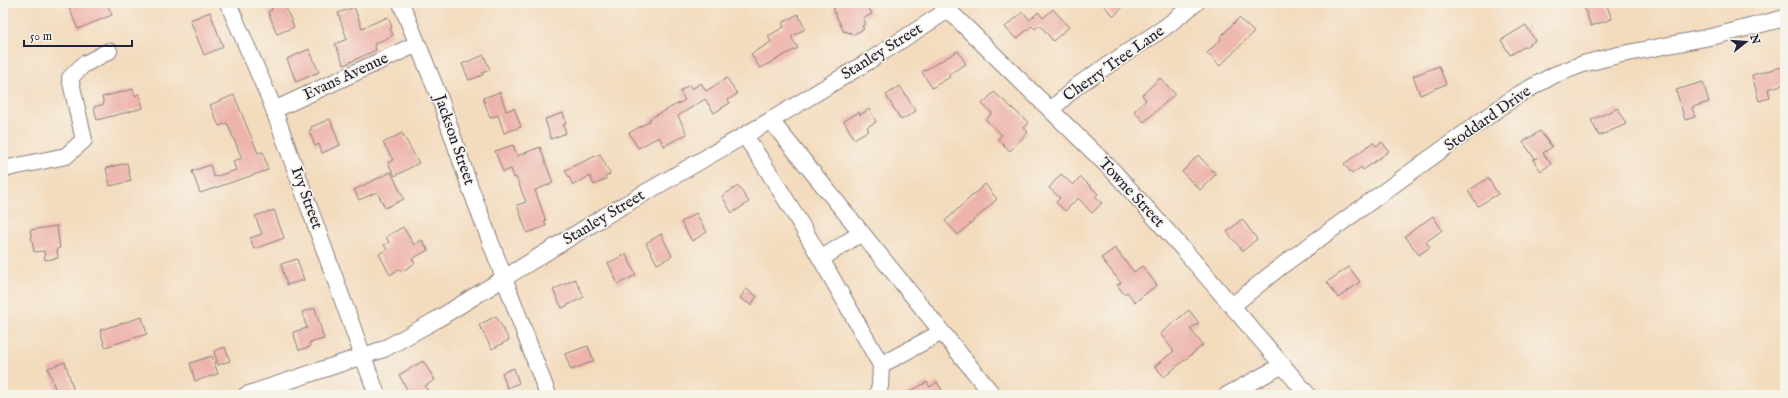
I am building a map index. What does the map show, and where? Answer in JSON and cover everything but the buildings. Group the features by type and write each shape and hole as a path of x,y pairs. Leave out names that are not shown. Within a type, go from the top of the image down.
{"street":[{"name":"Ivy Street","path":"228,3 256,64 274,110 377,395"},
{"name":"Jackson Street","path":"401,3 440,99 470,187 548,395"},
{"name":"Cherry Tree Lane","path":"1051,110 1078,85 1164,28 1196,3"},
{"name":"Towne Street","path":"945,7 1114,172 1184,250 1308,395"},
{"name":"Stanley Street","path":"246,395 384,350 430,324 605,216 745,136 869,61 945,7"},
{"name":"Stoddard Drive","path":"1232,306 1280,267 1516,96 1554,75 1583,64 1618,55 1715,36 1785,18"},
{"name":"Evans Avenue","path":"274,110 417,44"},
{"path":"3,169 66,156 84,140 70,78 83,65 109,51"},
{"path":"770,121 993,395"},
{"path":"745,136 773,177 882,365 880,386 877,395"},
{"path":"821,259 861,233"},
{"path":"882,365 942,332"},
{"path":"1227,395 1283,365"}]}
